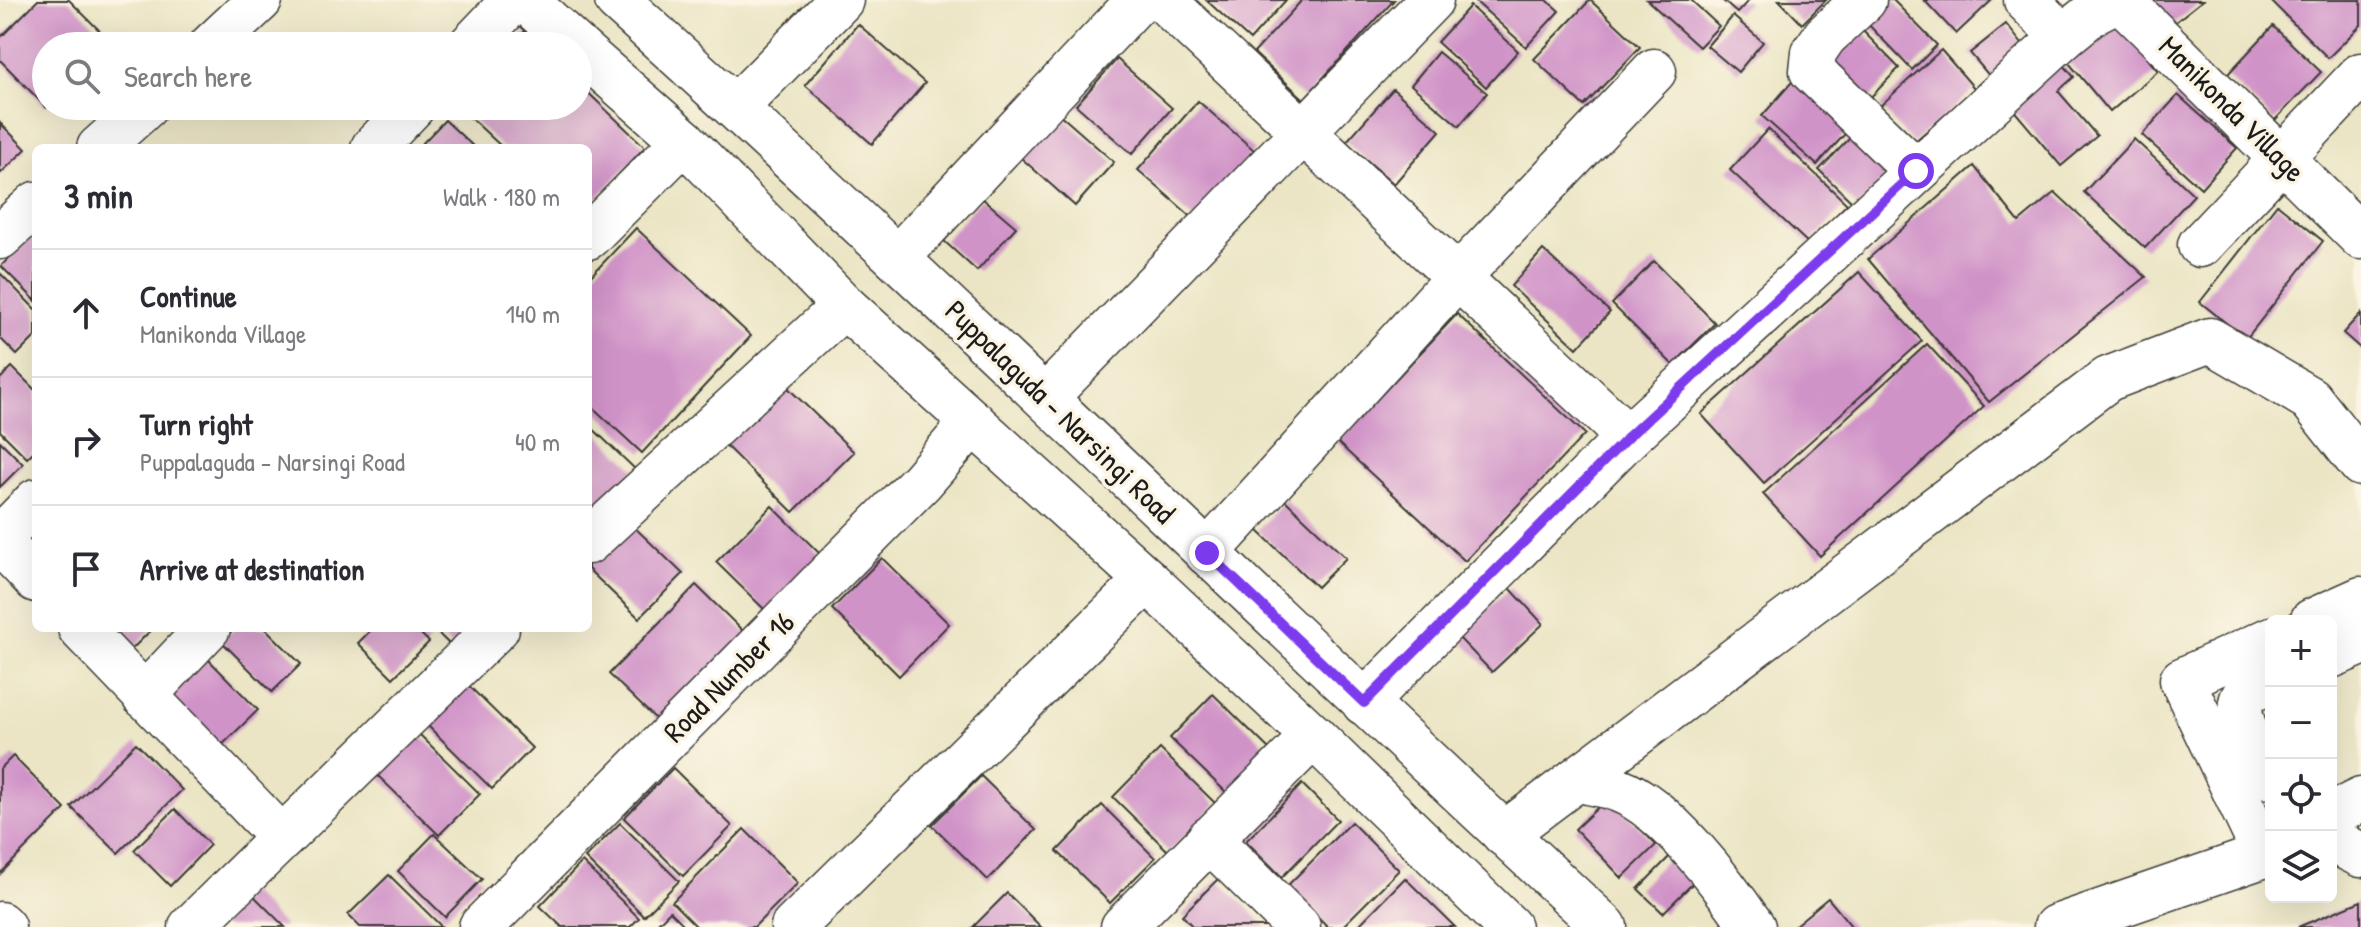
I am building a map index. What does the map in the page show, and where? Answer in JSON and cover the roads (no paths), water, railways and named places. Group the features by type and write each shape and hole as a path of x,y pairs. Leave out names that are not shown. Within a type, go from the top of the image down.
{"street":[{"path":"226,32 260,0"},
{"path":"483,32 514,0"},
{"path":"525,0 560,32"},
{"name":"Puppalaguda - Narsingi Road","path":"617,0 898,257 1364,703 1605,927"},
{"path":"736,107 841,0"},
{"path":"898,257 1139,0"},
{"path":"1163,0 1628,437"},
{"path":"1046,397 1431,0"},
{"path":"1864,0 1825,36 1814,52 1812,71 1916,171"},
{"path":"2026,0 2063,37"},
{"name":"Manikonda Village","path":"1364,703 1628,437 2063,37 2095,11 2114,1 2126,5 2361,237"},
{"path":"592,60 684,141 844,306 1147,580 1509,927"},
{"path":"1207,553 1458,277 1654,71"},
{"path":"2200,245 2361,75"},
{"path":"103,144 130,120"},
{"path":"377,144 400,120"},
{"path":"592,233 684,141"},
{"path":"0,237 32,208"},
{"path":"592,538 844,306"},
{"path":"1504,834 2108,379 2210,340 2310,399 2361,464"},
{"name":"Road Number 16","path":"481,927 910,493 973,422"},
{"path":"32,505 0,540 32,576"},
{"path":"793,927 1147,580"},
{"path":"2325,615 2361,599"},
{"path":"84,632 282,838"},
{"path":"144,696 204,632"},
{"path":"191,927 493,632"},
{"path":"2056,927 2265,855 2182,680 2265,642"},
{"path":"2337,653 2361,643"},
{"path":"2265,685 2246,693 2240,704 2241,719 2265,766"},
{"path":"1123,927 1313,736"},
{"path":"1577,779 1621,790 1655,812 1735,900 1753,927"},
{"path":"2337,812 2361,800"},
{"path":"1209,839 1298,927"},
{"path":"2337,843 2361,855"}]}
